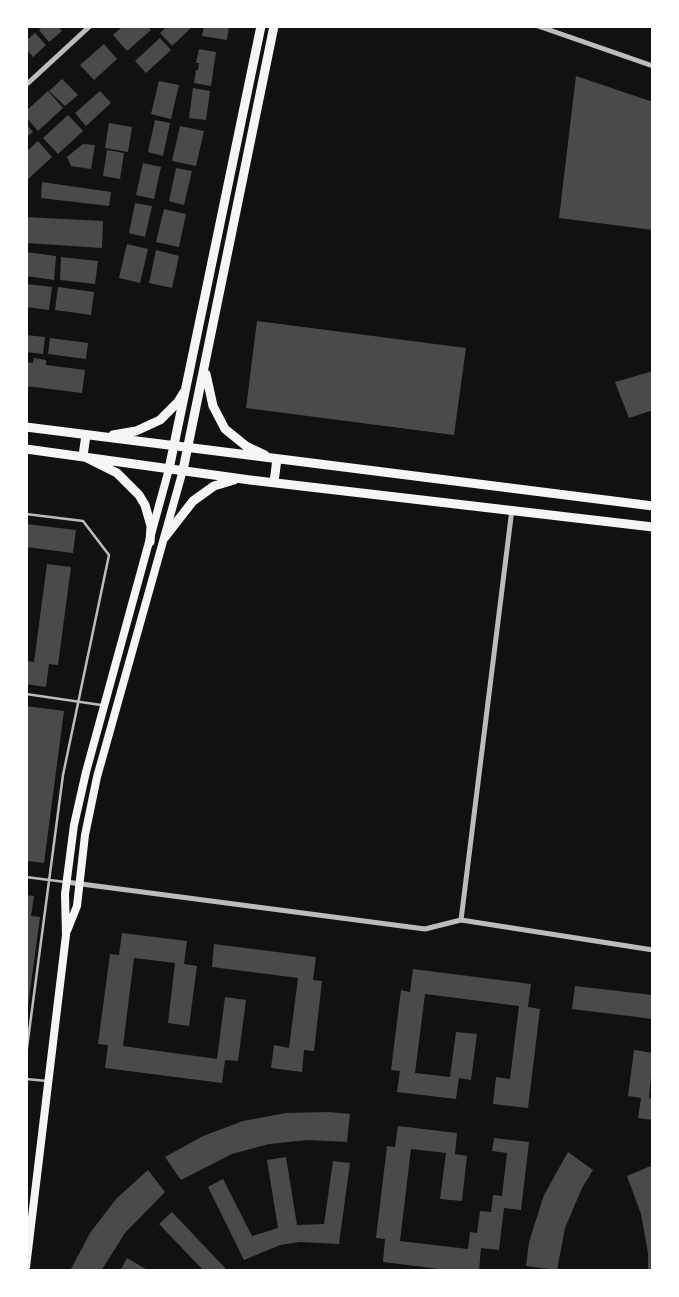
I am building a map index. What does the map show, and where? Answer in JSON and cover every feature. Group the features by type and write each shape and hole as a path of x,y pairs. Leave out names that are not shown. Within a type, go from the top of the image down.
{"main road":[{"path":"26,1267 66,935 66,882 79,799 169,468 189,380 261,26"},
{"path":"66,935 76,906 86,835 97,777 183,470 274,26"},
{"path":"206,362 209,393 218,418 226,429 246,446 276,459"},
{"path":"98,437 136,431 160,420 178,402 189,380"},
{"path":"26,427 653,506"},
{"path":"83,456 86,435"},
{"path":"26,449 250,480 653,527"},
{"path":"83,456 107,467 139,495 149,516 150,542"},
{"path":"274,482 276,459"},
{"path":"165,537 184,510 204,492 223,482 250,480"}],"street":[{"path":"26,85 90,26"},
{"path":"538,26 653,66"},
{"path":"461,920 512,510"},
{"path":"66,882 425,929 461,920 653,950"}],"lane":[{"path":"26,514 83,521 109,555 63,775 26,1055"},
{"path":"26,694 105,706"},
{"path":"26,877 66,882"},
{"path":"26,1079 49,1082"}],"building":[{"path":"43,26 57,26 62,31 49,42 39,30"},
{"path":"123,26 148,26 151,30 127,51 113,35"},
{"path":"167,26 193,26 172,46 160,33"},
{"path":"204,26 229,26 227,40 202,36"},
{"path":"35,33 46,45 33,57 26,49 26,41"},
{"path":"160,38 171,50 146,73 135,61"},
{"path":"104,44 117,59 94,80 80,65"},
{"path":"199,49 216,52 211,86 194,83 196,70 198,70 199,63 196,63"},
{"path":"576,76 653,102 653,230 559,218"},
{"path":"62,79 78,95 65,106 49,91"},
{"path":"159,81 179,85 171,119 151,114"},
{"path":"193,88 210,91 206,120 189,118"},
{"path":"48,91 63,108 38,131 26,117 26,111"},
{"path":"100,91 111,103 86,126 75,113"},
{"path":"68,115 83,131 58,154 43,138"},
{"path":"155,120 170,123 163,156 148,152"},
{"path":"109,123 132,127 128,152 105,148"},
{"path":"26,124 33,132 26,137"},
{"path":"180,126 204,131 196,166 172,161"},
{"path":"38,141 52,157 26,181 26,152"},
{"path":"83,144 95,145 91,169 71,166 67,157"},
{"path":"107,150 124,153 120,179 103,176"},
{"path":"143,163 161,167 154,199 136,195"},
{"path":"176,168 192,171 184,205 169,201"},
{"path":"42,182 111,192 109,206 41,198"},
{"path":"135,203 152,206 145,237 129,233"},
{"path":"164,209 186,214 179,247 156,242"},
{"path":"26,217 103,221 102,248 26,243"},
{"path":"127,244 148,249 140,283 119,278"},
{"path":"156,250 179,256 172,288 149,283"},
{"path":"26,252 56,256 54,280 26,276"},
{"path":"61,257 98,261 95,284 60,280"},
{"path":"26,284 52,287 49,310 26,307"},
{"path":"58,287 94,292 91,315 55,310"},
{"path":"257,321 466,348 454,435 246,408"},
{"path":"26,335 45,337 43,354 26,352"},
{"path":"50,338 88,343 86,359 48,354"},
{"path":"34,358 46,360 46,365 85,370 82,393 26,386 26,362 33,363"},
{"path":"653,371 653,410 629,418 615,382"},
{"path":"26,524 76,530 73,553 26,547"},
{"path":"47,564 71,567 58,665 49,664 46,687 26,684 26,661 34,662"},
{"path":"26,706 64,711 44,863 26,861"},
{"path":"26,895 34,896 31,916 40,917 27,1013"},
{"path":"122,933 187,941 184,964 197,966 189,1026 168,1023 175,963 134,958 123,1046 217,1059 225,997 246,1000 238,1061 225,1060 222,1083 105,1068 108,1045 98,1044 110,954 119,955"},
{"path":"214,944 316,957 313,980 322,981 314,1051 304,1050 302,1072 271,1068 274,1045 289,1048 298,978 212,967"},
{"path":"413,969 531,984 528,1007 540,1009 528,1108 493,1104 496,1077 510,1079 519,1006 425,994 415,1073 450,1077 456,1032 477,1034 471,1080 459,1078 456,1099 397,1092 400,1071 391,1070 401,990 410,992"},
{"path":"575,986 653,995 653,1019 572,1009"},
{"path":"634,1050 653,1053 649,1098 653,1099 653,1120 638,1118 641,1098 628,1096"},
{"path":"329,1112 350,1114 347,1142 308,1140 269,1144 232,1154 181,1180 165,1157 203,1136 243,1121 286,1113"},
{"path":"398,1126 457,1133 455,1154 467,1156 462,1201 440,1199 446,1153 411,1149 400,1241 468,1249 470,1232 477,1233 480,1211 491,1212 493,1195 502,1196 507,1153 492,1151 494,1138 529,1142 521,1210 504,1208 499,1250 481,1248 479,1271 456,1271 383,1262 385,1239 376,1238 387,1146 395,1147"},
{"path":"568,1152 593,1170 582,1188 565,1228 557,1270 526,1266 529,1242 544,1195"},
{"path":"286,1157 297,1225 324,1224 333,1161 350,1163 339,1244 300,1242 280,1245 244,1260 208,1187 223,1179 252,1236 278,1228 267,1160"},
{"path":"653,1165 653,1271 648,1271 648,1253 641,1214 627,1176"},
{"path":"148,1170 165,1192 125,1233 101,1271 70,1271 90,1233 116,1199"},
{"path":"172,1212 228,1271 204,1271 159,1224"},
{"path":"127,1258 149,1271 120,1271"}]}
